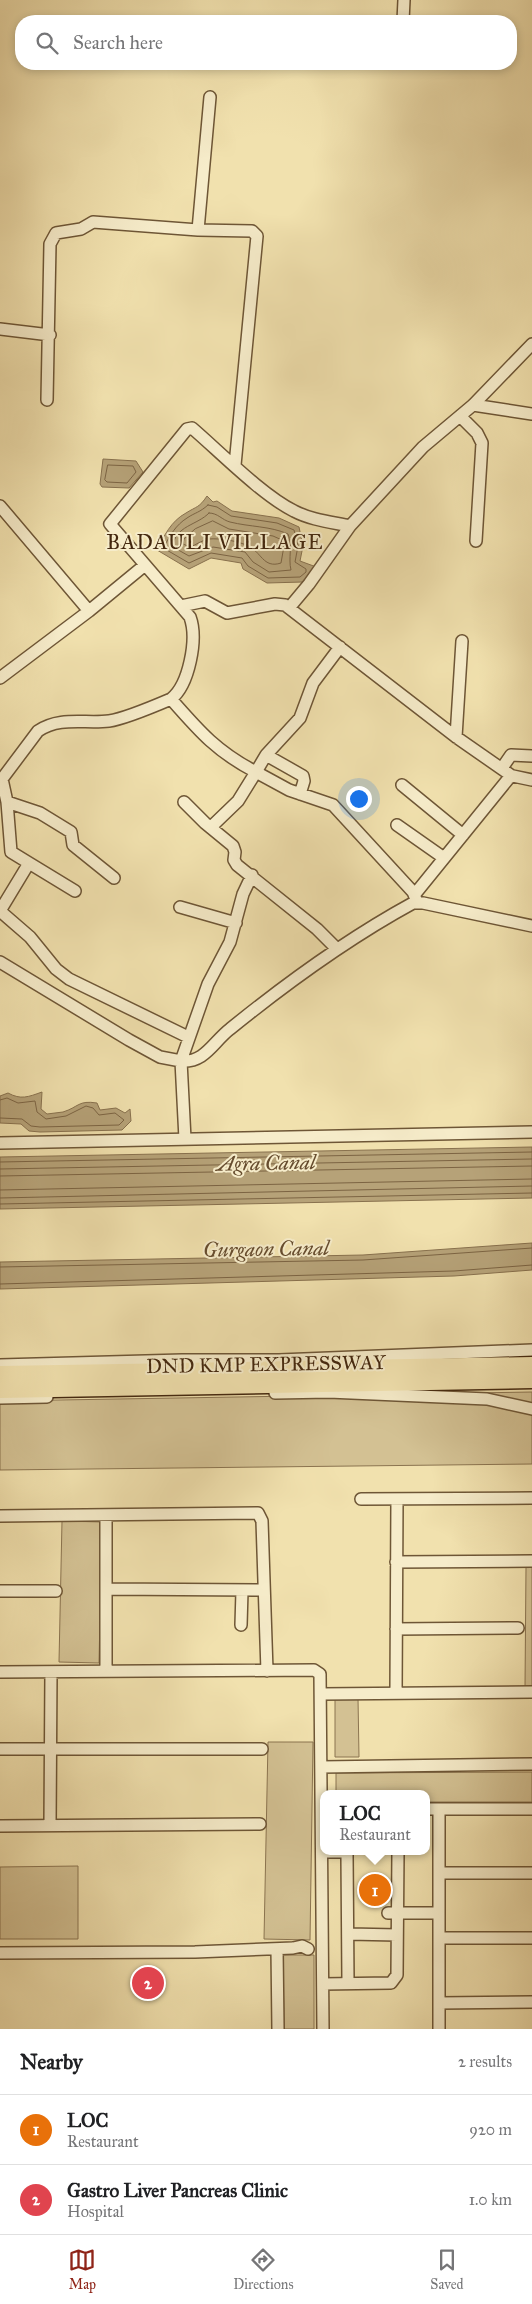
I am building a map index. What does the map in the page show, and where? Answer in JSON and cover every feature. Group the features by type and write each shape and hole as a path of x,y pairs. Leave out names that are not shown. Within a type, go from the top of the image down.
{"highway":[{"name":"DND KMP EXPRESSWAY","path":"0,1374 532,1365"},
{"name":"DND KMP EXPRESSWAY","path":"0,1390 532,1380"}],"street":[{"path":"403,15 404,0"},
{"path":"198,230 210,97"},
{"path":"47,400 50,335 50,244 56,233 79,229 94,222 198,230 252,231 257,236 235,465"},
{"path":"0,328 50,335"},
{"path":"289,608 309,584 350,526 423,447 473,405 531,347"},
{"path":"473,405 532,414"},
{"path":"460,416 477,433 482,443 476,541"},
{"path":"75,891 11,852 8,802 1,779 22,749 38,731 46,726 60,722 111,721 171,699 182,686 193,646 193,626 190,618 110,523 187,429 192,428 292,511 310,518 350,526"},
{"path":"0,506 89,611"},
{"path":"0,678 89,611 145,564"},
{"path":"181,606 205,601 222,612 227,613 275,604 289,608 456,737 512,776 532,780"},
{"path":"456,737 462,641"},
{"path":"211,828 238,801 266,755 300,718 313,683 340,647"},
{"path":"171,699 214,746 236,762 279,786 333,805 416,898 532,926"},
{"path":"266,755 304,778 300,794"},
{"path":"502,768 511,755 532,756"},
{"path":"0,962 160,1057 193,1061 202,1056 227,1030 336,948 416,898 444,858 512,776"},
{"path":"402,785 463,835"},
{"path":"8,802 40,813 71,832 73,845 114,878"},
{"path":"184,802 233,846 235,863 323,934 336,948"},
{"path":"397,825 444,858"},
{"path":"29,863 0,911 30,937 56,969 69,979 188,1037"},
{"path":"185,1140 181,1061 208,984 226,952 243,894 252,875"},
{"path":"180,907 236,923"},
{"path":"0,1143 532,1132"},
{"path":"0,1365 182,1360 298,1360 532,1350"},
{"path":"0,1398 329,1392 487,1399 532,1409"},
{"path":"361,1499 532,1498"},
{"path":"396,1693 397,1499"},
{"path":"0,1516 258,1513 262,1521 267,1671"},
{"path":"106,1515 106,1671"},
{"path":"396,1562 532,1561"},
{"path":"106,1588 264,1590"},
{"path":"0,1591 56,1591"},
{"path":"241,1625 242,1591"},
{"path":"396,1629 518,1628"},
{"path":"0,1672 317,1672 322,1679 323,1790"},
{"path":"50,1825 52,1672"},
{"path":"322,1694 532,1692"},
{"path":"0,1749 262,1749"},
{"path":"322,1766 532,1764"},
{"path":"430,1809 532,1809"},
{"path":"438,2029 439,1809"},
{"path":"0,1826 260,1824"},
{"path":"322,1855 323,2029"},
{"path":"347,1855 348,1983"},
{"path":"323,1984 391,1983 398,1975 397,1935 393,1913 398,1855"},
{"path":"439,1873 532,1874"},
{"path":"393,1913 439,1913"},
{"path":"349,1934 397,1935"},
{"path":"439,1938 532,1938"},
{"path":"0,1953 195,1952 292,1948 298,1951 322,1948"},
{"path":"277,1949 278,2029"},
{"path":"438,2003 532,2002"}],"shaded area":[{"path":"532,1392 532,1464 0,1470 0,1401"},
{"path":"62,1521 102,1522 99,1663 59,1662"},
{"path":"526,1567 532,1567 532,1687 525,1687"},
{"path":"335,1698 358,1698 359,1757 335,1757"},
{"path":"268,1742 313,1742 310,1940 264,1939"},
{"path":"532,1772 532,1802 430,1802 430,1790 336,1790 336,1773"},
{"path":"78,1866 78,1939 0,1939 0,1867"},
{"path":"283,1955 314,1955 314,2029 284,2029"}],"water":[{"path":"103,459 136,461 143,472 129,488 102,487 100,484"},
{"path":"207,496 213,502 217,501 232,511 279,518 299,527 303,546 300,561 319,568 303,582 267,583 243,569 241,563 211,558 189,569 157,550 172,525 181,516 200,505"},
{"path":"42,1092 41,1109 47,1114 63,1112 82,1103 91,1102 97,1103 100,1110 116,1108 125,1113 130,1109 131,1121 122,1130 40,1132 29,1131 21,1124 0,1123 0,1096 8,1093 25,1097"},
{"name":"Agra Canal","path":"532,1147 532,1198 0,1209 0,1157"},
{"path":"532,1243 532,1270 454,1276 0,1289 0,1262 363,1255"}],"place":[{"name":"LOC","path":"375,1890"},
{"name":"Gastro Liver Pancreas Clinic","path":"148,1983"}],"district":[{"name":"BADAULI VILLAGE","path":"215,542"}],"water label":[{"name":"Gurgaon Canal","path":"266,1249"}]}
